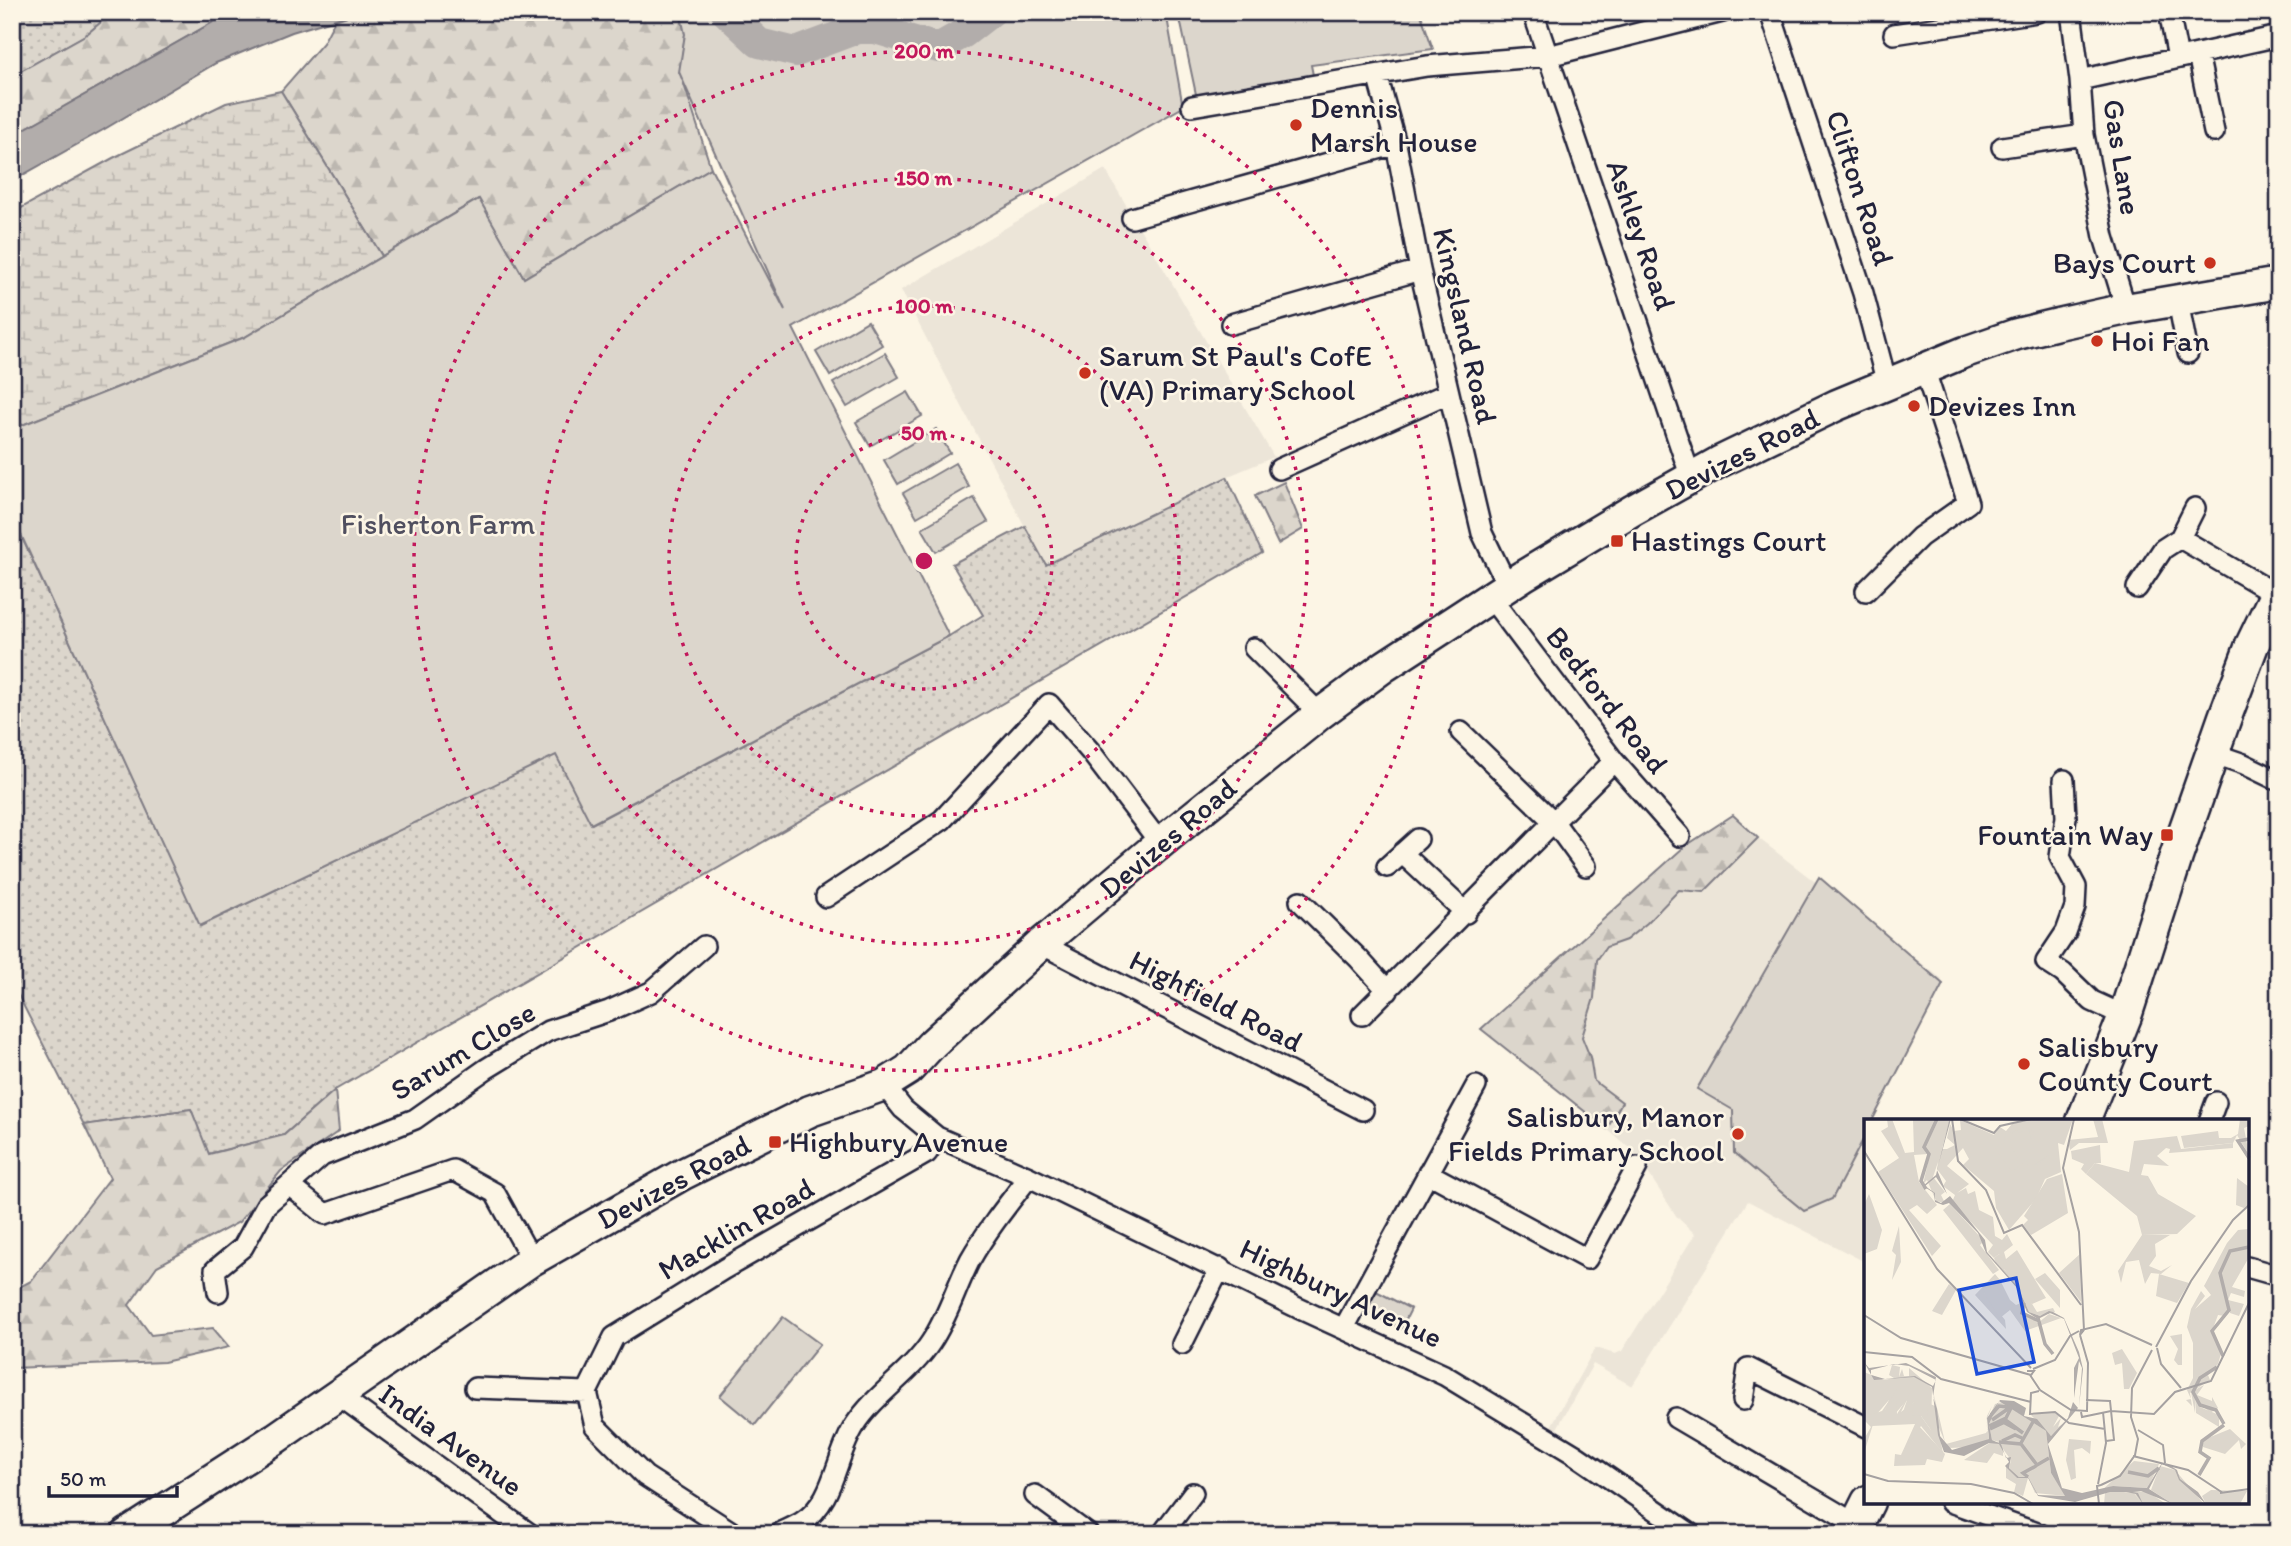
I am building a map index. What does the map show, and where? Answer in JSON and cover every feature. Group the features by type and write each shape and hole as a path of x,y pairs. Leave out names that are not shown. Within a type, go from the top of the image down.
{"highway":[{"path":"2084,1119 2125,1016 2212,753 2252,645 2278,591"}],"main road":[{"name":"Devizes Road","path":"145,1529 532,1260 640,1198 793,1119 884,1086 908,1070 1041,944 1160,843 1320,714 1385,666 1499,593 1691,478 1837,405 1924,368 2017,334 2126,309 2279,283"}],"street":[{"name":"Ashley Road","path":"1533,12 1691,478"},
{"path":"1192,106 1427,66 1548,56 1722,12"},
{"name":"Clifton Road","path":"1770,12 1863,293 1887,384"},
{"path":"1894,34 2037,12"},
{"name":"Gas Lane","path":"2071,12 2084,135 2104,237 2126,309"},
{"path":"2169,12 2178,58"},
{"path":"2080,80 2279,36"},
{"path":"2198,54 2214,132"},
{"name":"Kingsland Road","path":"1377,75 1396,144 1420,270 1448,393 1499,593"},
{"path":"2002,147 2084,135"},
{"path":"1132,218 1396,144"},
{"path":"1231,324 1420,270"},
{"path":"2178,300 2188,353"},
{"path":"1866,591 1920,537 1968,503 1924,368"},
{"path":"1279,469 1448,393"},
{"path":"2137,588 2163,549 2180,538 2196,509"},
{"path":"2180,538 2278,591"},
{"name":"Bedford Road","path":"1499,593 1614,761 1680,836"},
{"path":"1254,648 1320,714"},
{"path":"827,897 942,820 1049,704 1090,751 1160,843"},
{"path":"1461,732 1553,821 1586,866"},
{"path":"2212,753 2244,764 2279,781"},
{"path":"1362,1015 1614,761"},
{"path":"2064,780 2066,817 2060,857 2076,887 2075,907 2066,932 2046,962 2063,972 2092,1001 2125,1016"},
{"path":"1387,867 1418,839"},
{"path":"1402,853 1466,913"},
{"path":"1300,901 1388,991"},
{"name":"Highfield Road","path":"1041,944 1363,1110"},
{"name":"Sarum Close","path":"218,1292 215,1269 243,1247 265,1205 321,1156 415,1119 486,1069 548,1031 609,1011 651,992 704,946"},
{"name":"Highbury Avenue","path":"884,1086 904,1109 937,1137 1029,1177 1298,1308 1444,1375 1574,1454 1691,1534"},
{"path":"1344,1328 1476,1086"},
{"name":"Macklin Road","path":"587,1392 614,1337 723,1269 927,1153 937,1137"},
{"path":"1428,1173 1587,1259 1637,1167"},
{"path":"289,1185 325,1214 453,1170 495,1193 532,1260"},
{"path":"778,1533 802,1522 821,1504 855,1426 872,1403 911,1369 931,1343 948,1313 969,1262 986,1234 1029,1177"},
{"path":"1182,1344 1220,1268"},
{"path":"2249,1268 2279,1276"},
{"path":"1743,1400 1748,1368 1864,1426"},
{"path":"475,1388 587,1392 594,1426 645,1476 736,1534"},
{"name":"India Avenue","path":"337,1394 530,1534"},
{"path":"1675,1418 1859,1520"},
{"path":"1162,1534 1193,1493"},
{"path":"1035,1495 1088,1534"},
{"path":"1956,1504 2040,1534"}],"shaded area":[{"path":"231,12 359,12 292,32 216,63 12,181 12,136"},
{"name":"Sarum St Paul's CofE (VA) Primary School","path":"1105,169 1274,457 1207,485 1045,565 901,290"},
{"name":"Salisbury, Manor Fields Primary School","path":"1758,838 1942,979 1871,1119 1864,1119 1861,1139 1864,1140 1863,1261 1748,1201 1632,1386 1593,1364 1555,1432 1550,1428 1595,1348 1615,1354 1622,1351 1695,1234 1677,1217 1635,1153 1607,1129 1622,1102 1594,1081 1590,1057 1582,1037 1593,998 1597,960 1606,947 1626,940 1647,923 1679,889 1704,892"}],"green space":[{"path":"12,12 113,12 87,34 12,76"},
{"path":"113,12 231,12 12,136 12,76 87,34"},
{"path":"359,12 680,12 685,34 680,72 711,168 524,278 478,199 382,256 281,91 323,43 335,20"},
{"name":"Fisherton Farm","path":"680,12 1166,12 1183,107 793,328 949,636 591,824 556,755 200,926 12,515 12,429 245,337 479,199 524,278 711,168 785,310 679,72 685,34"},
{"path":"1191,12 1420,12 1433,49 1311,65 1314,80 1197,99 1180,19 1191,15"},
{"path":"281,91 382,256 245,337 12,429 12,213 113,158 226,103"},
{"path":"868,321 882,345 830,376 816,352"},
{"path":"885,353 899,377 847,407 833,383"},
{"path":"908,392 922,416 870,446 856,422"},
{"path":"936,429 950,453 898,484 884,460"},
{"path":"955,463 969,487 917,517 903,493"},
{"path":"1227,477 1262,553 335,1090 284,1135 208,1154 191,1109 84,1125 12,983 12,516 201,926 556,754 592,824 949,636 983,615 952,564 1025,526 1046,565"},
{"path":"1284,482 1303,529 1278,544 1255,496"},
{"path":"974,498 988,522 936,552 922,528"},
{"path":"1733,815 1758,838 1704,892 1679,890 1647,923 1626,940 1606,947 1597,960 1594,998 1582,1037 1590,1057 1594,1081 1622,1102 1607,1129 1481,1029 1684,847"},
{"path":"1819,877 1943,984 1873,1119 1864,1119 1864,1138 1832,1199 1804,1211 1734,1153 1733,1110 1697,1089"},
{"path":"335,1090 339,1131 281,1171 239,1222 157,1266 129,1305 151,1335 213,1328 229,1347 164,1362 12,1368 12,1291 31,1281 110,1178 84,1125 191,1109 209,1154 284,1135"},
{"path":"1376,1291 1411,1309 1401,1329 1365,1311"},
{"path":"783,1317 820,1344 755,1425 720,1396"}],"waterway":[{"path":"726,12 759,43 796,52 857,29 875,29 938,48 964,33 991,12"}],"place":[{"name":"Dennis Marsh House","path":"1296,125"},
{"name":"Bays Court","path":"2210,263"},
{"name":"Hoi Fan","path":"2097,341"},
{"name":"Sarum St Paul's CofE (VA) Primary School","path":"1085,373"},
{"name":"Devizes Inn","path":"1914,406"},
{"name":"Hastings Court","path":"1617,541"},
{"name":"Fountain Way","path":"2167,835"},
{"name":"Salisbury County Court","path":"2024,1064"},
{"name":"Salisbury, Manor Fields Primary School","path":"1738,1134"},
{"name":"Highbury Avenue","path":"775,1142"}]}
